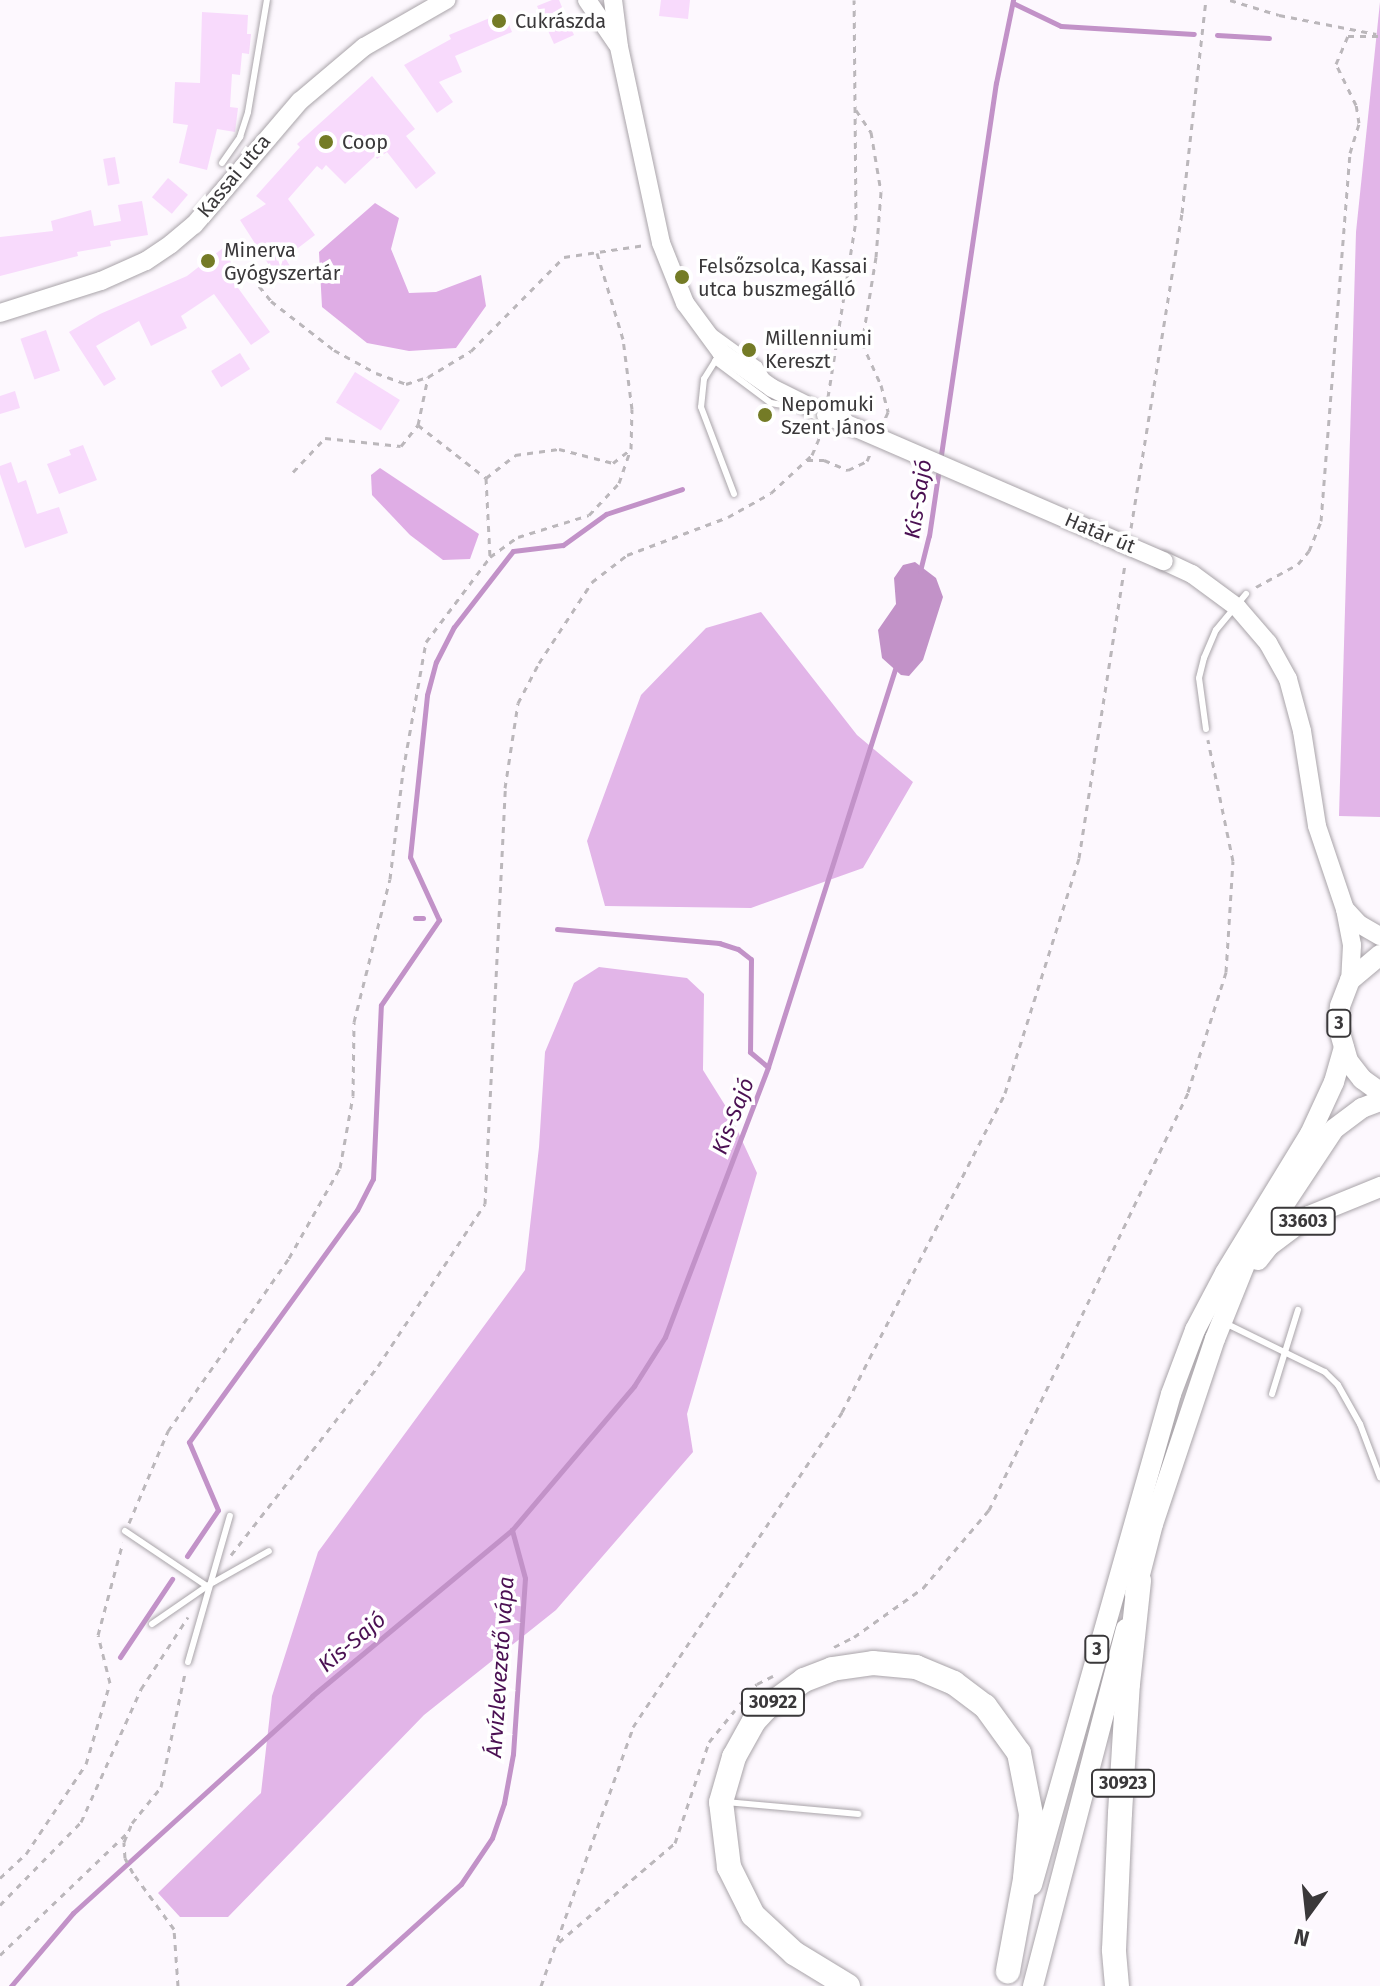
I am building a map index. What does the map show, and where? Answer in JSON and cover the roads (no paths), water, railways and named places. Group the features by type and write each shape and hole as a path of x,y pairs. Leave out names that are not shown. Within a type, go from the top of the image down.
{"highway":[{"name":"30923","path":"1117,1986 1114,1950 1120,1813 1128,1684 1139,1581"},
{"name":"30922","path":"848,1986 794,1953 753,1915 729,1867 721,1802 727,1773 754,1721 804,1680 832,1669 873,1663 916,1667 954,1683 985,1706 1009,1734 1019,1753 1030,1796 1025,1879 1006,1979"}],"main road":[{"name":"Kassai utca","path":"0,313 101,281 146,261 171,244 194,225 268,134 323,80 395,27 446,0"},
{"path":"587,0 619,47"},
{"name":"Határ út","path":"613,0 619,47 661,243 685,303 718,357 772,388 1164,561 1241,600 1288,679 1302,731 1317,826 1345,909 1352,945 1350,980"},
{"path":"1345,909 1359,924 1380,936"},
{"name":"3","path":"1380,955 1350,980 1339,1016 1340,1038 1355,1071 1380,1092"},
{"name":"3","path":"1006,1979 1171,1394 1195,1330 1225,1273 1310,1134 1334,1082 1344,1047"},
{"name":"3","path":"1033,1986 1153,1524 1222,1321 1246,1262 1312,1158 1334,1129 1362,1108 1380,1101"},
{"name":"33603","path":"1243,1280 1269,1246 1309,1216 1380,1187"},
{"name":"3","path":"1222,1321 1243,1280"}],"lane":[{"path":"222,163 240,137 248,112 267,0"},
{"path":"698,325 723,337 759,365 772,388"},
{"path":"734,494 701,407 704,379 718,357 771,403 823,409"},
{"path":"1206,729 1199,678 1216,630 1241,600"},
{"path":"1272,1394 1298,1310"},
{"path":"1222,1321 1325,1372 1338,1385 1360,1424 1380,1477"},
{"path":"188,1662 207,1586 230,1516"},
{"path":"125,1531 207,1586"},
{"path":"152,1624 207,1586 269,1551"},
{"path":"721,1802 858,1814"}],"waterway":[{"name":"Kis-Sajó","path":"920,571 929,536 996,83 1013,0"},
{"path":"1013,3 1061,26 1194,34"},
{"path":"1217,35 1269,38"},
{"path":"439,920 410,857 427,695 436,662 454,627 513,551 563,545 606,514 682,489"},
{"name":"Kis-Sajó","path":"11,1986 73,1913 312,1696 512,1530 634,1386 665,1337 768,1067 896,666"},
{"path":"415,918 423,918"},
{"path":"187,1556 218,1510 189,1442 357,1210 373,1179 381,1005 439,920"},
{"path":"557,929 719,943 738,949 751,959 750,1052 768,1067"},
{"name":"Árvízlevezető vápa","path":"348,1986 461,1884 492,1838 504,1803 513,1754 525,1578 512,1530"},
{"path":"120,1657 172,1579"}],"place":[{"name":"Cukrászda","path":"499,21"},
{"name":"Coop","path":"326,142"},
{"name":"Minerva Gyógyszertár","path":"208,261"},
{"name":"Felsőzsolca, Kassai utca buszmegálló","path":"682,277"},
{"name":"Millenniumi Kereszt","path":"749,350"},
{"name":"Nepomuki Szent János","path":"765,415"}]}
